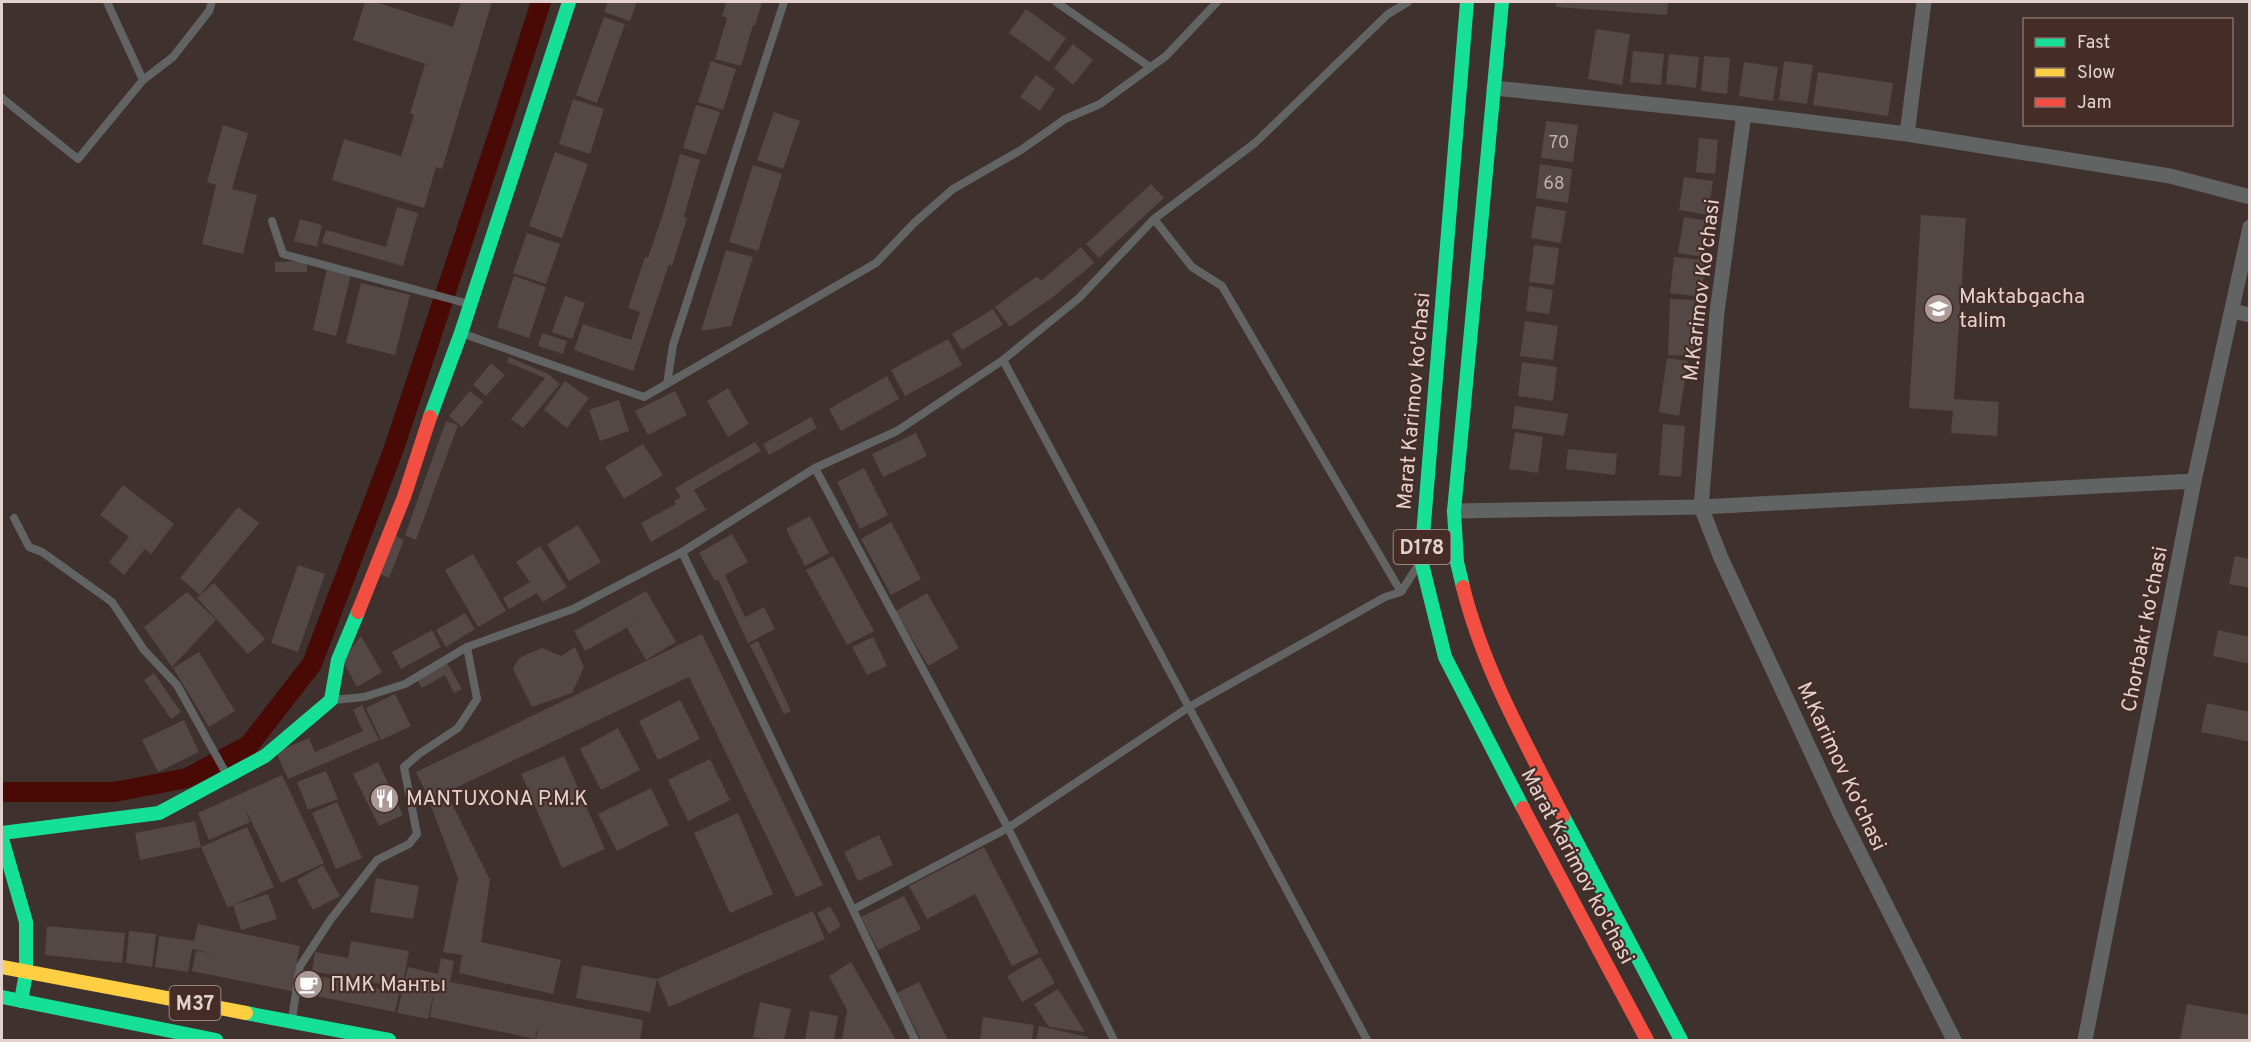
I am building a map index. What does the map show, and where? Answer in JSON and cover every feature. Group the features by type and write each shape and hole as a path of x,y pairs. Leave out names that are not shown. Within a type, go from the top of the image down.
{"main road":[{"path":"2,833 159,813 265,756 331,700 339,660 404,497 430,414 461,333 569,2"},
{"name":"Marat Karimov ko'chasi","path":"1467,2 1421,560 1445,657 1647,1041"},
{"name":"Marat Karimov ko'chasi","path":"1502,2 1454,511 1457,562 1472,624 1508,709 1681,1041"},
{"path":"2,839 26,922 26,973 21,1000"},
{"name":"M37","path":"2,967 389,1041"},
{"name":"M37","path":"2,997 216,1041"}],"street":[{"path":"1907,134 1924,2"},
{"path":"1494,88 1744,114 1907,134 2170,176 2250,197"},
{"name":"M.Karimov Ko'chasi","path":"1744,114 1717,312 1701,507 1721,558 1840,814 1954,1041"},
{"name":"Chorbakr ko'chasi","path":"2085,1041 2194,481 2250,227"},
{"path":"2232,311 2250,315"},
{"path":"1454,511 1701,507 2194,481"}],"lane":[{"path":"107,2 143,80"},
{"path":"2,98 78,159 143,80 173,57 208,11 212,2"},
{"path":"667,384 673,345 784,2"},
{"path":"1056,2 1150,67"},
{"path":"461,333 644,397 876,263 914,223 953,189 1021,150 1065,118 1100,104 1166,56 1217,2"},
{"path":"331,700 364,697 405,684 467,647 573,609 682,552 815,468 897,431 1003,360 1079,298 1154,219 1255,142 1388,14 1408,2"},
{"path":"1154,219 1192,267 1222,286 1401,592"},
{"path":"272,221 283,254 470,304"},
{"path":"1003,360 1367,1041"},
{"path":"815,468 1008,828 1114,1041"},
{"path":"14,518 29,547 42,552 112,602 144,650 177,685 228,776"},
{"path":"682,552 915,1041"},
{"path":"854,909 1008,828 1189,707 1385,597 1401,592 1421,560"},
{"path":"292,1021 300,966 331,919 376,860 409,844 417,834 404,767 458,728 477,699 467,647"}],"building":[{"path":"365,2 376,2 453,27 461,2 492,2 442,169 436,167 424,208 332,180 344,139 401,156 414,115 410,113 425,64 432,66 353,40"},
{"path":"608,2 637,2 630,21 604,12"},
{"path":"726,2 762,2 741,66 715,59 727,18 722,16"},
{"path":"1556,2 1668,2 1667,15 1556,7"},
{"path":"1026,9 1066,38 1049,62 1009,33"},
{"path":"604,17 625,24 597,103 576,95"},
{"path":"1596,29 1630,34 1622,85 1588,79"},
{"path":"1073,44 1093,60 1073,85 1054,68"},
{"path":"1633,51 1664,54 1661,85 1630,82"},
{"path":"1669,54 1699,57 1696,88 1666,84"},
{"path":"1704,56 1730,58 1727,94 1701,91"},
{"path":"711,61 736,69 723,110 698,102"},
{"path":"1784,61 1813,65 1807,104 1779,100"},
{"path":"1744,62 1778,67 1773,101 1739,96"},
{"path":"1818,72 1893,83 1888,116 1813,105"},
{"path":"1036,75 1055,89 1040,111 1020,97"},
{"path":"573,99 604,109 590,154 559,144"},
{"path":"696,105 720,112 706,155 683,148"},
{"path":"774,112 800,121 783,169 757,160"},
{"path":"1546,121 1578,125 1573,162 1541,158"},
{"path":"223,125 248,133 232,189 257,195 243,254 202,244 216,185 207,182"},
{"path":"1699,138 1718,140 1715,174 1696,172"},
{"path":"555,152 588,164 562,238 529,226"},
{"path":"680,154 700,160 684,217 687,218 672,266 669,264 633,371 574,350 583,324 631,340 640,312 628,308 645,257 648,258 664,211"},
{"path":"1540,164 1572,169 1568,203 1536,198"},
{"path":"753,165 782,174 758,251 729,242"},
{"path":"1684,177 1713,181 1708,215 1679,210"},
{"path":"1151,184 1164,198 1099,258 1086,244"},
{"path":"1536,206 1566,211 1561,243 1531,238"},
{"path":"397,207 418,213 403,266 322,243 326,230 386,247"},
{"name":"Maktabgacha talim","path":"1921,215 1966,218 1954,399 1999,402 1997,436 1951,433 1953,411 1909,408"},
{"path":"1684,217 1709,221 1703,257 1678,253"},
{"path":"300,219 322,225 317,247 294,241"},
{"path":"527,233 560,244 546,284 513,273"},
{"path":"1534,245 1559,248 1554,285 1529,282"},
{"path":"1081,247 1094,263 1053,297 1010,327 995,307 1037,276 1041,281"},
{"path":"726,250 753,257 731,326 701,331"},
{"path":"1674,257 1705,260 1702,297 1670,293"},
{"path":"307,261 307,272 275,272 275,262"},
{"path":"327,268 351,274 336,336 313,330"},
{"path":"514,276 546,287 529,338 497,327"},
{"path":"361,283 410,295 395,355 346,343"},
{"path":"1529,286 1553,290 1549,314 1526,311"},
{"path":"565,296 585,303 572,339 552,332"},
{"path":"1670,299 1695,300 1693,356 1668,355"},
{"path":"993,309 1003,325 962,350 952,334"},
{"path":"1525,321 1558,326 1553,360 1520,356"},
{"path":"542,333 567,341 563,354 538,346"},
{"path":"948,339 962,365 905,396 891,370"},
{"path":"509,357 548,374 560,384 523,428 511,419 545,378 507,362"},
{"path":"1667,358 1688,361 1679,416 1659,412"},
{"path":"1522,362 1557,367 1553,401 1518,396"},
{"path":"491,363 505,375 486,396 473,385"},
{"path":"887,376 899,399 841,431 829,409"},
{"path":"565,381 589,398 567,428 544,410"},
{"path":"728,388 749,424 728,437 707,401"},
{"path":"470,391 483,402 462,427 449,416"},
{"path":"675,391 687,415 648,435 635,411"},
{"path":"619,400 629,431 600,441 589,410"},
{"path":"1515,406 1568,414 1564,436 1512,428"},
{"path":"811,417 817,428 769,455 763,444"},
{"path":"446,421 458,425 416,540 405,535"},
{"path":"1663,424 1685,426 1681,477 1659,475"},
{"path":"1515,432 1543,437 1538,473 1509,469"},
{"path":"916,433 927,456 883,477 872,454"},
{"path":"755,442 761,451 694,490 706,510 651,542 641,523 676,504 674,501 681,497 675,488"},
{"path":"643,444 663,475 624,499 605,467"},
{"path":"1568,449 1617,454 1615,475 1566,469"},
{"path":"864,468 888,515 860,529 837,482"},
{"path":"123,485 174,524 151,554 145,549 124,575 109,562 129,537 100,515"},
{"path":"238,507 259,523 200,595 180,578"},
{"path":"810,516 829,553 805,566 786,529"},
{"path":"891,522 921,579 891,595 861,539"},
{"path":"578,525 601,562 569,581 547,544"},
{"path":"732,534 748,562 725,575 745,617 764,607 775,629 748,643 718,579 715,581 699,553"},
{"path":"396,536 404,540 389,578 380,574"},
{"path":"540,546 567,587 543,602 537,593 509,609 503,598 530,582 516,562"},
{"path":"473,554 506,611 478,627 445,570"},
{"path":"833,556 874,631 847,645 806,570"},
{"path":"2235,556 2250,559 2250,588 2229,584"},
{"path":"298,565 325,574 298,652 271,643"},
{"path":"214,583 265,639 248,654 197,598"},
{"path":"646,591 676,642 646,660 627,628 639,621 585,651 574,631"},
{"path":"187,592 216,620 172,667 144,627"},
{"path":"927,593 959,648 928,666 896,611"},
{"path":"465,613 475,629 446,647 436,630"},
{"path":"432,630 441,647 401,669 392,652"},
{"path":"2218,630 2250,637 2250,664 2213,656"},
{"path":"702,634 823,885 796,897 689,677 430,800 416,772"},
{"path":"361,636 382,672 357,687 342,660"},
{"path":"873,637 887,666 867,675 852,647"},
{"path":"758,641 791,711 784,714 750,645"},
{"path":"575,647 584,667 572,693 532,707 513,669 519,658 542,648 561,656"},
{"path":"199,652 235,711 209,727 173,668"},
{"path":"447,663 462,689 454,693 445,675 422,688 417,680"},
{"path":"154,673 181,712 171,719 144,680"},
{"path":"395,694 411,726 381,740 366,708"},
{"path":"680,700 700,739 658,760 639,721"},
{"path":"2207,703 2250,712 2250,742 2201,732"},
{"path":"362,705 379,740 288,779 276,752 309,738 315,752 363,731 353,710"},
{"path":"184,720 199,752 158,772 142,740"},
{"path":"618,728 640,770 601,790 580,749"},
{"path":"564,756 605,849 562,868 521,774"},
{"path":"710,759 730,800 688,821 668,780"},
{"path":"378,762 403,815 379,826 353,774"},
{"path":"326,771 338,799 308,810 297,782"},
{"path":"282,775 324,863 281,883 245,808 250,822 209,840 198,813"},
{"path":"651,788 669,825 617,851 598,814"},
{"path":"447,794 490,880 481,942 561,960 553,994 459,973 462,955 443,952 458,878 430,803"},
{"path":"337,802 362,858 336,869 312,813"},
{"path":"738,813 773,894 730,913 694,833"},
{"path":"195,821 201,847 140,860 135,833"},
{"path":"247,827 274,887 228,908 201,847"},
{"path":"879,835 893,865 858,881 844,852"},
{"path":"984,847 1039,953 1012,966 975,894 927,919 909,886"},
{"path":"323,865 340,896 313,910 297,880"},
{"path":"376,878 419,886 413,919 370,912"},
{"path":"268,894 277,919 241,930 233,905"},
{"path":"904,896 921,929 878,950 861,917"},
{"path":"830,906 841,926 829,934 817,913"},
{"path":"813,911 825,939 669,1007 657,979"},
{"path":"198,924 300,946 295,971 399,993 395,1012 192,971 196,951 210,953 192,949 188,972 155,967 159,936 194,941"},
{"path":"47,926 125,933 122,963 45,955"},
{"path":"129,931 156,934 152,967 126,963"},
{"path":"351,941 409,951 402,988 312,971 315,952 348,958"},
{"path":"1040,957 1055,983 1022,1002 1007,976"},
{"path":"441,958 454,961 450,982 643,1020 640,1040 536,1040 539,1022 535,1039 430,1017 435,986 428,1019 397,1013 408,967 438,974"},
{"path":"851,962 896,1040 842,1040 847,1010 829,976"},
{"path":"582,965 657,979 650,1012 576,998"},
{"path":"919,982 948,1040 921,1040 897,993"},
{"path":"1058,989 1085,1032 1049,1027 1034,1004"},
{"path":"760,1002 791,1009 784,1040 753,1037"},
{"path":"2187,1004 2250,1015 2250,1040 2180,1040"},
{"path":"810,1011 838,1016 834,1040 805,1040"},
{"path":"983,1017 1034,1025 1032,1040 980,1040"},
{"path":"1039,1026 1088,1037 1087,1040 1036,1040"}],"waterway":[{"path":"2,792 114,792 187,778 249,745 312,664 393,451 541,2"}],"traffic: fast":[{"path":"430,417 461,333 569,2"},
{"path":"1467,2 1421,560 1445,657 1523,808"},
{"path":"1463,587 1457,562 1454,511 1502,2"},
{"path":"2,833 159,813 265,756 331,700 338,660 358,612"},
{"path":"1563,816 1681,1040"},
{"path":"2,839 26,922 26,973 21,1001"},
{"path":"2,997 216,1040"},
{"path":"246,1013 389,1040"}],"traffic: slow":[{"path":"2,967 246,1013"}],"traffic: jam":[{"path":"358,612 404,497 430,417"},
{"path":"1463,587 1471,617 1493,676 1563,816"},
{"path":"1523,808 1647,1040"}],"place":[{"name":"Maktabgacha talim","path":"1938,308"},
{"name":"MANTUXONA P.M.K","path":"385,798"},
{"name":"ПМК Манты","path":"309,984"}]}
